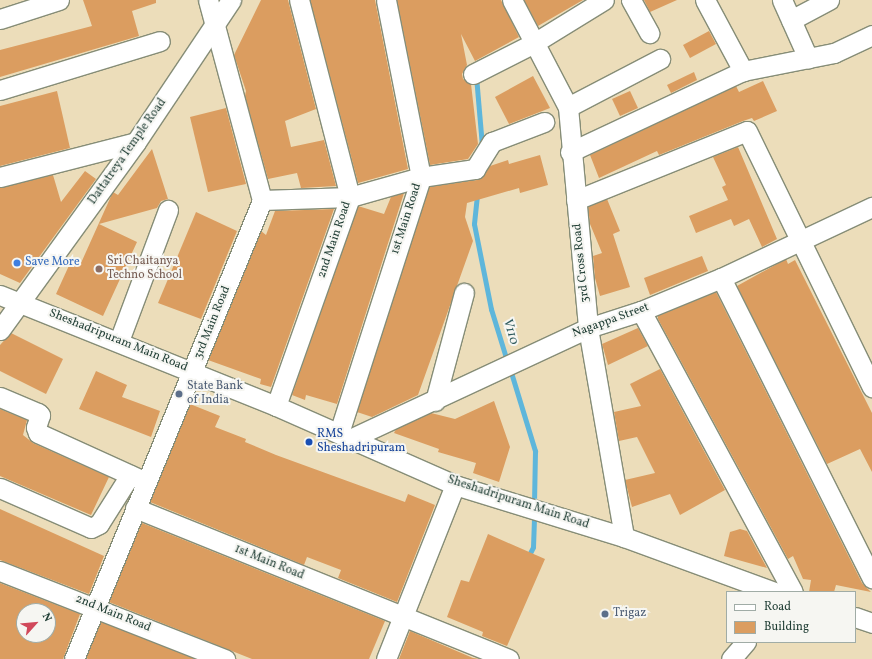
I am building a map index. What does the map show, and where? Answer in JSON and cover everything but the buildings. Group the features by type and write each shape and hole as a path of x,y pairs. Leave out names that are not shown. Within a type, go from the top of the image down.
{"street":[{"path":"0,20 59,0"},
{"path":"208,0 262,200 350,197 421,177 475,169 492,142 544,122"},
{"name":"Dattatreya Temple Road","path":"0,330 136,142 231,0"},
{"name":"2nd Main Road","path":"276,406 350,197 299,0"},
{"name":"1st Main Road","path":"346,436 421,177 386,0"},
{"name":"3rd Cross Road","path":"512,0 568,107 570,152 588,328 624,537"},
{"path":"473,74 534,43 604,0"},
{"path":"631,0 649,33"},
{"path":"705,0 743,71"},
{"path":"782,0 808,58"},
{"path":"791,20 829,0"},
{"path":"570,152 743,71 834,54 872,35"},
{"path":"0,90 160,41"},
{"path":"568,107 660,59"},
{"path":"576,200 747,131 872,387"},
{"path":"0,177 136,142"},
{"name":"3rd Main Road","path":"74,659 97,607 135,508 138,478 193,372 262,200"},
{"name":"Nagappa Street","path":"346,436 434,401 588,328 641,311 721,278 871,209"},
{"path":"118,341 168,210"},
{"path":"721,278 872,578"},
{"path":"434,401 464,293"},
{"name":"Sheshadripuram Main Road","path":"0,295 118,341 276,406 455,485 624,537 770,591"},
{"path":"641,311 792,591"},
{"path":"0,397 38,413 40,415 36,427 38,433 138,478 99,524 91,528 0,488"},
{"path":"386,659 404,617 455,485"},
{"name":"1st Main Road","path":"135,508 509,659"},
{"name":"2nd Main Road","path":"0,571 97,607 225,659"},
{"path":"856,617 872,623"},
{"path":"731,659 745,643"}],"waterway":[{"name":"V110","path":"476,76 482,146"},
{"name":"V110","path":"477,195 474,224 491,309 507,361"},
{"name":"V110","path":"510,369 535,451 534,505"},
{"name":"V110","path":"528,557 533,547 534,513"}],"place":[{"name":"Save More","path":"17,263"},
{"name":"Sri Chaitanya Techno School","path":"99,269"},
{"name":"State Bank of India","path":"179,394"},
{"name":"RMS Sheshadripuram","path":"309,442"},
{"name":"Trigaz","path":"605,614"}]}
